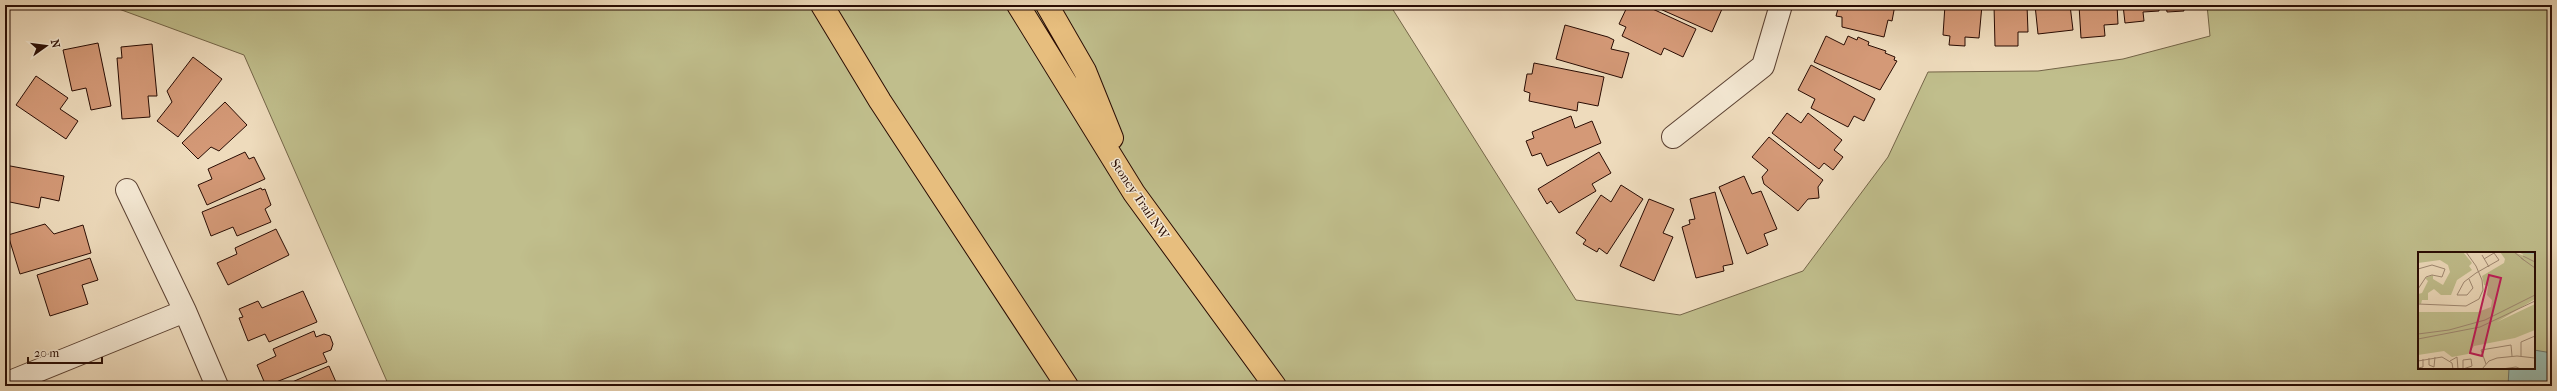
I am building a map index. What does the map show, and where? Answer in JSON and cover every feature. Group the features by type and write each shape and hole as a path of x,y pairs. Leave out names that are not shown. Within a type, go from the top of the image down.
{"highway":[{"path":"822,5 880,101 1066,386"},
{"name":"Stoney Trail NW","path":"1018,5 1134,194 1274,386"},
{"path":"1047,5 1085,71 1134,194"}],"street":[{"path":"1673,137 1763,66 1781,5"},
{"path":"126,190 185,311 217,386"},
{"path":"5,384 185,311"}],"shaded area":[{"path":"108,5 1390,5 1576,300 1680,315 1803,271 1888,157 1928,72 2038,71 2123,59 2210,36 2207,5 2552,5 2552,386 389,386 244,55"}],"water":[{"path":"2535,350 2552,353 2552,386 2508,386 2509,369 2535,369"}],"building":[{"path":"1628,5 1644,5 1696,29 1683,57 1664,48 1661,55 1622,36 1626,27 1619,24"},
{"path":"1651,5 1714,5 1722,9 1712,32"},
{"path":"1839,5 1895,5 1892,21 1888,20 1884,37 1842,27 1842,17 1836,16"},
{"path":"1945,5 1982,5 1979,38 1965,37 1965,46 1949,45 1950,36 1943,35"},
{"path":"1994,5 2027,5 2028,32 2018,32 2018,46 1995,46"},
{"path":"2035,5 2070,5 2073,30 2038,34"},
{"path":"2079,5 2117,5 2118,24 2104,25 2105,36 2081,38"},
{"path":"2123,5 2159,5 2159,11 2143,12 2144,21 2125,23"},
{"path":"2166,5 2183,5 2184,11 2167,12"},
{"path":"1565,25 1608,37 1614,40 1611,49 1629,53 1622,78 1556,59"},
{"path":"1826,36 1844,45 1848,36 1857,40 1858,37 1869,42 1868,45 1886,51 1885,53 1895,57 1894,60 1897,61 1880,90 1814,62"},
{"path":"98,43 111,106 91,110 86,88 72,91 63,50"},
{"path":"152,44 157,96 148,96 150,117 122,119 117,58 122,58 121,47"},
{"path":"193,57 222,79 178,137 157,121 172,102 167,91"},
{"path":"1534,63 1604,77 1598,106 1578,102 1577,111 1529,101 1530,93 1524,91 1527,74 1532,74"},
{"path":"1811,65 1875,99 1864,121 1854,116 1848,127 1811,108 1815,99 1798,90"},
{"path":"36,76 68,98 60,109 78,121 66,139 16,105"},
{"path":"225,102 247,125 219,151 211,147 198,159 182,143"},
{"path":"1787,113 1801,123 1808,113 1842,140 1834,150 1843,157 1833,170 1824,163 1819,169 1772,133"},
{"path":"1571,116 1575,128 1592,121 1601,143 1547,166 1541,153 1532,156 1526,141 1534,138 1532,132"},
{"path":"1769,137 1823,180 1818,187 1819,198 1808,199 1798,211 1764,184 1762,177 1768,170 1752,157"},
{"path":"245,152 249,159 254,157 265,179 207,205 198,185 212,179 208,169"},
{"path":"1599,152 1611,173 1592,184 1596,191 1559,213 1551,201 1547,204 1538,189"},
{"path":"5,165 64,176 59,201 41,197 39,208 5,201"},
{"path":"1744,176 1752,194 1761,191 1777,229 1764,234 1768,245 1747,254 1719,187"},
{"path":"1621,185 1643,199 1607,254 1599,248 1597,252 1583,244 1586,240 1576,233 1601,195 1611,202"},
{"path":"261,188 262,190 265,189 271,205 265,209 271,222 237,236 233,227 211,236 202,212"},
{"path":"1715,192 1733,264 1723,266 1724,271 1696,278 1682,227 1690,224 1689,220 1695,219 1690,199"},
{"path":"1649,199 1674,209 1663,233 1673,237 1654,281 1620,266"},
{"path":"45,224 54,234 83,225 91,253 20,274 8,235"},
{"path":"276,229 289,255 228,285 217,263 237,254 235,248"},
{"path":"90,258 98,280 82,285 88,304 50,316 37,275"},
{"path":"303,291 317,322 269,342 265,334 248,341 239,318 243,317 239,309 258,301 262,308"},
{"path":"314,331 316,337 324,334 330,336 333,344 331,350 323,353 327,362 266,386 257,365 276,356 273,349"},
{"path":"329,366 336,382 334,383 335,386 283,386"},
{"path":"136,382 137,386 126,386"}]}
